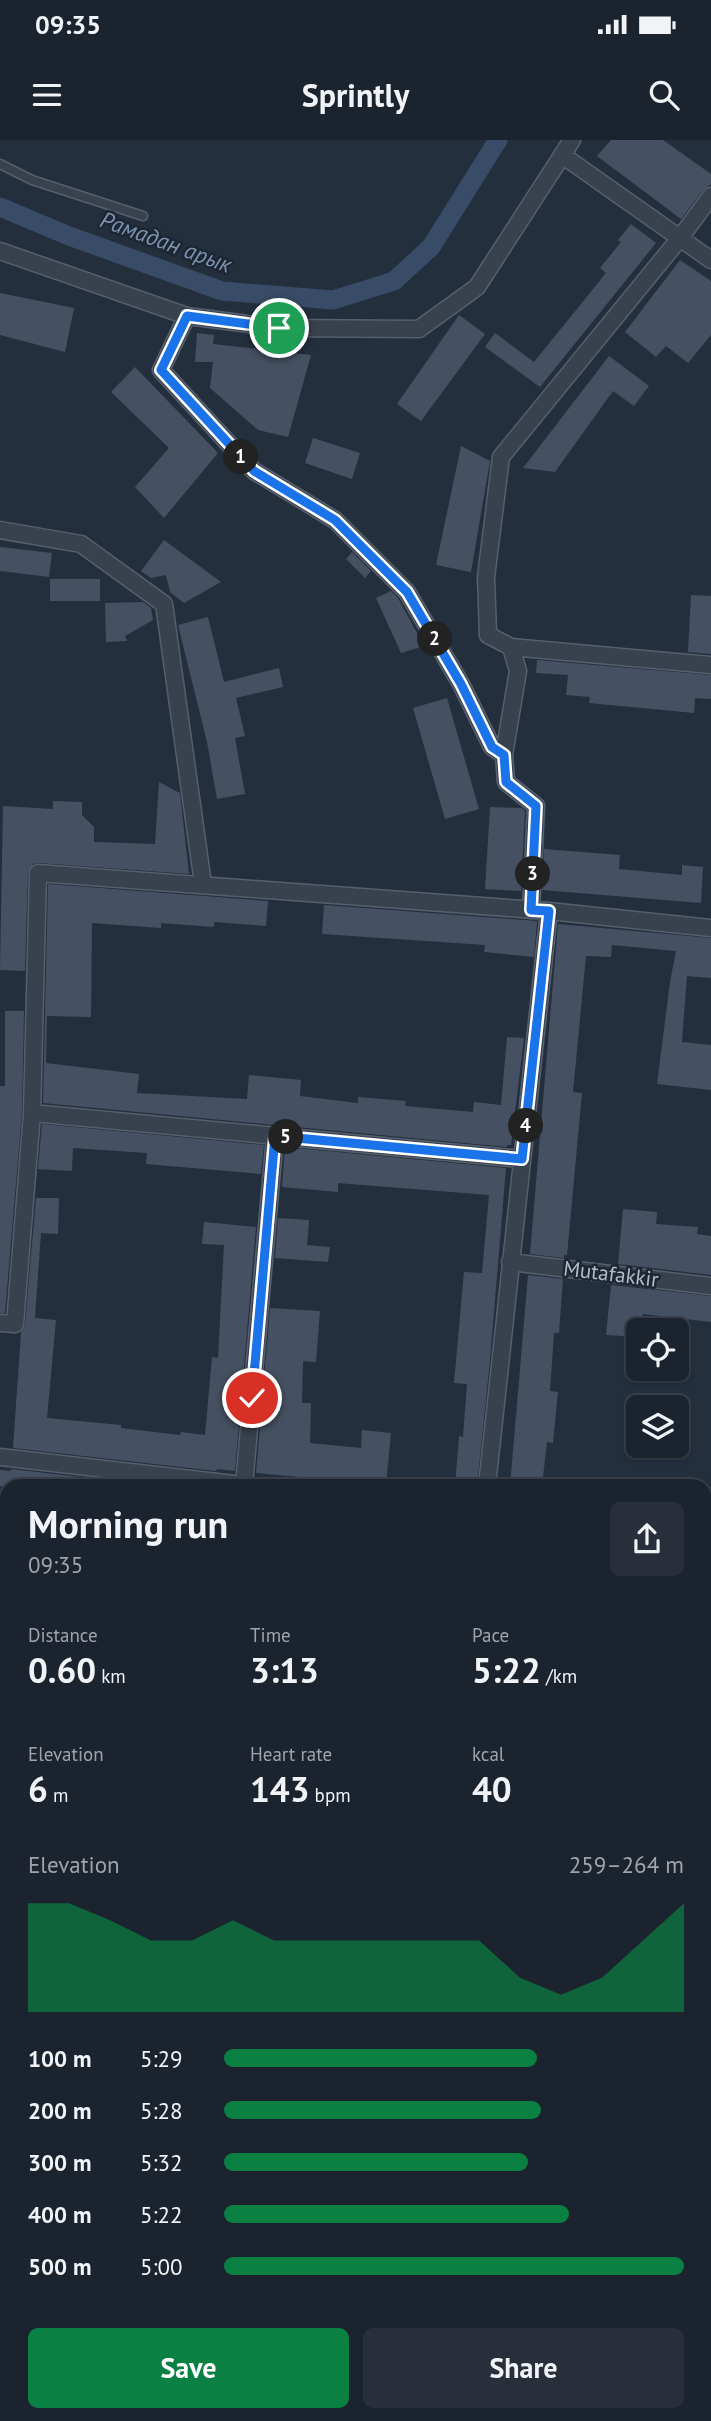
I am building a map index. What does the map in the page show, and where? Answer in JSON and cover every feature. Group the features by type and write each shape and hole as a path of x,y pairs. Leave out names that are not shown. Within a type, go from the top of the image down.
{"street":[{"path":"0,251 187,316 279,328 419,328 477,287 572,140"},
{"path":"562,155 711,260"},
{"path":"711,196 680,238 501,457 486,577 488,635 511,647 711,665"},
{"path":"187,316 161,370 254,471 335,520 407,592 461,684 492,747 504,755"},
{"path":"0,530 81,544 164,604 203,884"},
{"path":"511,647 518,671 504,755 506,782 536,806 531,910"},
{"path":"0,1323 15,1324 32,1114 38,873 549,911 711,928"},
{"path":"488,1479 549,911"},
{"path":"32,1114 522,1159"},
{"path":"245,1479 275,1136"},
{"name":"Mutafakkir","path":"510,1262 711,1286"},
{"path":"0,1457 192,1479"}],"lane":[{"path":"0,164 32,180 143,216"}],"building":[{"path":"611,140 663,140 711,174 711,184 703,190 681,219 597,156"},
{"path":"631,224 656,243 540,387 485,347 495,333 534,362 606,273 600,268 621,242 618,240"},
{"path":"680,260 711,281 711,335 688,363 666,346 656,357 625,332"},
{"path":"0,293 74,308 65,352 0,335"},
{"path":"459,315 485,334 421,421 397,404"},
{"path":"197,333 214,335 213,344 311,355 288,437 258,430 210,388 213,362 195,362"},
{"path":"609,356 649,386 634,406 613,391 555,472 523,468"},
{"path":"135,367 218,453 164,518 135,487 169,448 111,392"},
{"path":"313,438 360,453 352,479 305,463"},
{"path":"461,446 490,461 471,572 436,565"},
{"path":"164,540 221,582 184,603 170,592 166,575 151,578 141,571"},
{"path":"0,547 52,553 49,577 0,571"},
{"path":"352,552 371,571 365,578 346,559"},
{"path":"50,579 100,579 100,601 50,601"},
{"path":"391,591 398,598 424,646 401,653 376,598"},
{"path":"691,595 711,596 711,654 688,652"},
{"path":"143,602 151,608 153,620 125,636 127,641 106,642 105,603"},
{"path":"208,617 224,682 279,668 283,687 236,698 245,736 235,738 245,794 217,799 207,742 178,625"},
{"path":"537,660 711,675 711,699 695,698 694,713 589,703 590,697 566,695 568,675 536,673"},
{"path":"447,698 479,809 445,819 413,708"},
{"path":"159,782 180,793 189,874 33,864 28,873 25,971 0,970 3,806 53,809 53,801 82,802 82,815 94,827 94,842 155,844"},
{"path":"490,807 522,808 525,811 521,891 485,889"},
{"path":"544,849 620,855 619,869 682,875 682,865 703,867 701,903 542,890"},
{"path":"48,884 268,901 266,926 214,922 214,927 161,923 161,928 92,923 91,1017 47,1016 46,1063 139,1074 137,1093 247,1099 249,1075 301,1080 300,1096 358,1103 358,1097 406,1101 405,1106 473,1112 474,1102 501,1105 507,1037 524,1038 511,1145 507,1147 43,1103"},
{"path":"324,905 537,921 534,957 484,952 485,945 322,934"},
{"path":"558,924 711,938 711,978 687,976 682,1042 711,1045 711,1090 657,1084 676,951 612,945 611,957 586,956 573,1092 582,1093 567,1255 564,1255 564,1258 530,1254"},
{"path":"5,1011 24,1011 22,1112 5,1313 0,1313 0,1086 5,1086"},
{"path":"42,1124 264,1145 261,1174 146,1164 147,1153 73,1148 72,1171 38,1169"},
{"path":"285,1147 506,1168 478,1479 456,1479 459,1436 463,1437 467,1384 454,1383 464,1272 482,1273 489,1195 338,1183 338,1192 282,1187"},
{"path":"36,1198 59,1198 58,1234 41,1233 35,1318 56,1320 47,1418 121,1425 121,1428 205,1435 212,1357 218,1358 224,1245 202,1244 204,1222 256,1227 235,1471 13,1448 21,1332 25,1325"},
{"path":"623,1209 657,1212 656,1224 698,1227 697,1234 711,1236 711,1275 618,1264"},
{"path":"278,1218 309,1220 307,1245 330,1247 328,1262 275,1258"},
{"path":"528,1275 563,1279 559,1333 554,1333 550,1391 558,1392 553,1443 547,1442 543,1479 511,1479"},
{"path":"611,1285 711,1296 711,1322 643,1314 642,1318 626,1318 626,1336 606,1335"},
{"path":"270,1308 320,1311 316,1362 303,1361 302,1403 311,1403 310,1443 361,1448 362,1430 391,1433 387,1479 321,1479 256,1473"},
{"path":"0,1470 97,1479 0,1479"}],"waterway":[{"name":"Рамадан арык","path":"0,207 69,236 222,291 333,300 394,281 431,247 498,140"}],"route":[{"path":"252,1398 275,1136 522,1159 549,911 531,910 536,806 506,782 504,755 492,747 461,684 407,592 335,520 254,471 161,370 187,316 279,328"}]}
